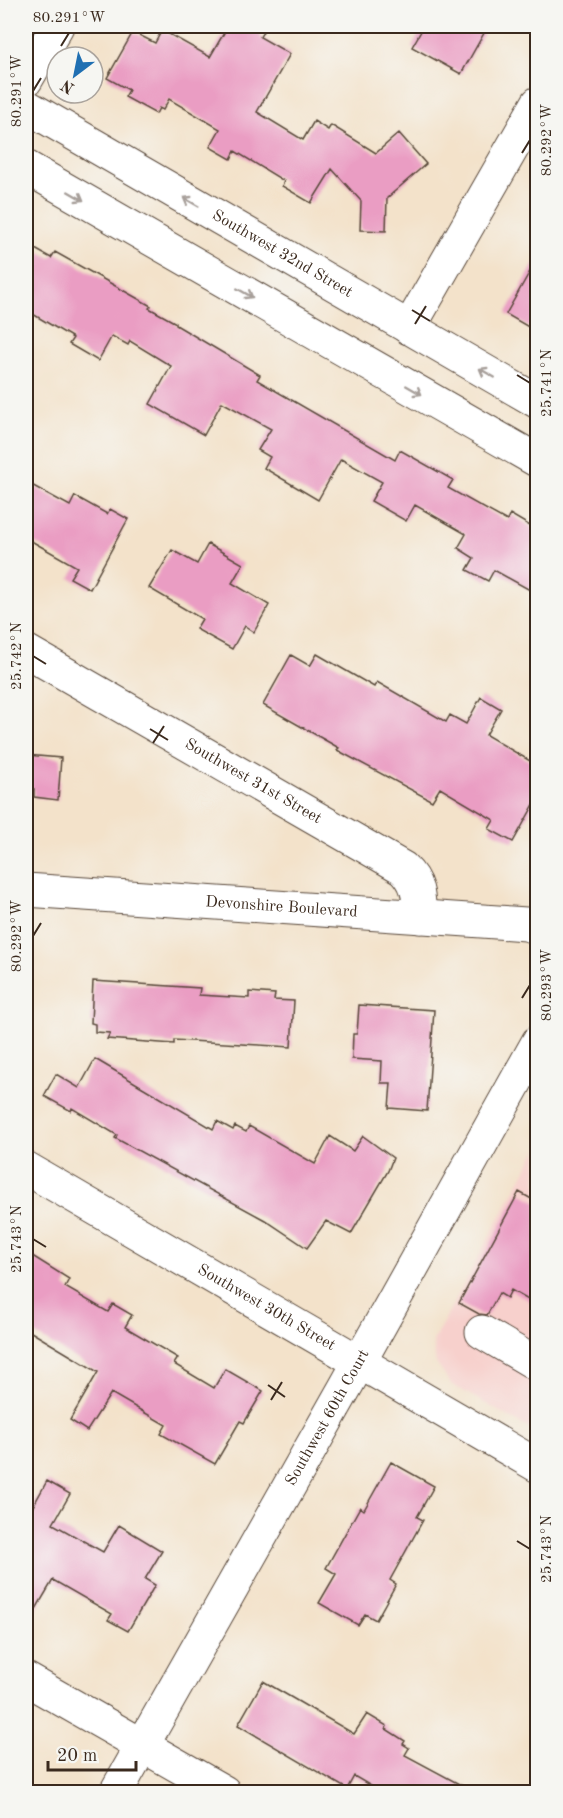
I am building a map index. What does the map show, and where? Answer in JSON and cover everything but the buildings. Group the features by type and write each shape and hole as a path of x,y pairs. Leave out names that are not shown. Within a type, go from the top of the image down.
{"street":[{"path":"26,80 57,26"},
{"path":"409,328 537,103"},
{"name":"Southwest 32nd Street","path":"26,106 537,402"},
{"path":"26,166 537,461"},
{"name":"Southwest 31st Street","path":"26,651 403,868 416,885 420,917"},
{"name":"Devonshire Boulevard","path":"26,890 526,924 537,928"},
{"name":"Southwest 60th Court","path":"116,1792 360,1361 537,1042"},
{"name":"Southwest 30th Street","path":"26,1168 537,1464"},
{"path":"482,1332 537,1365"},
{"path":"26,1679 224,1792"}],"shaded area":[{"path":"537,1149 537,1433 451,1384 436,1363 433,1341"}]}
